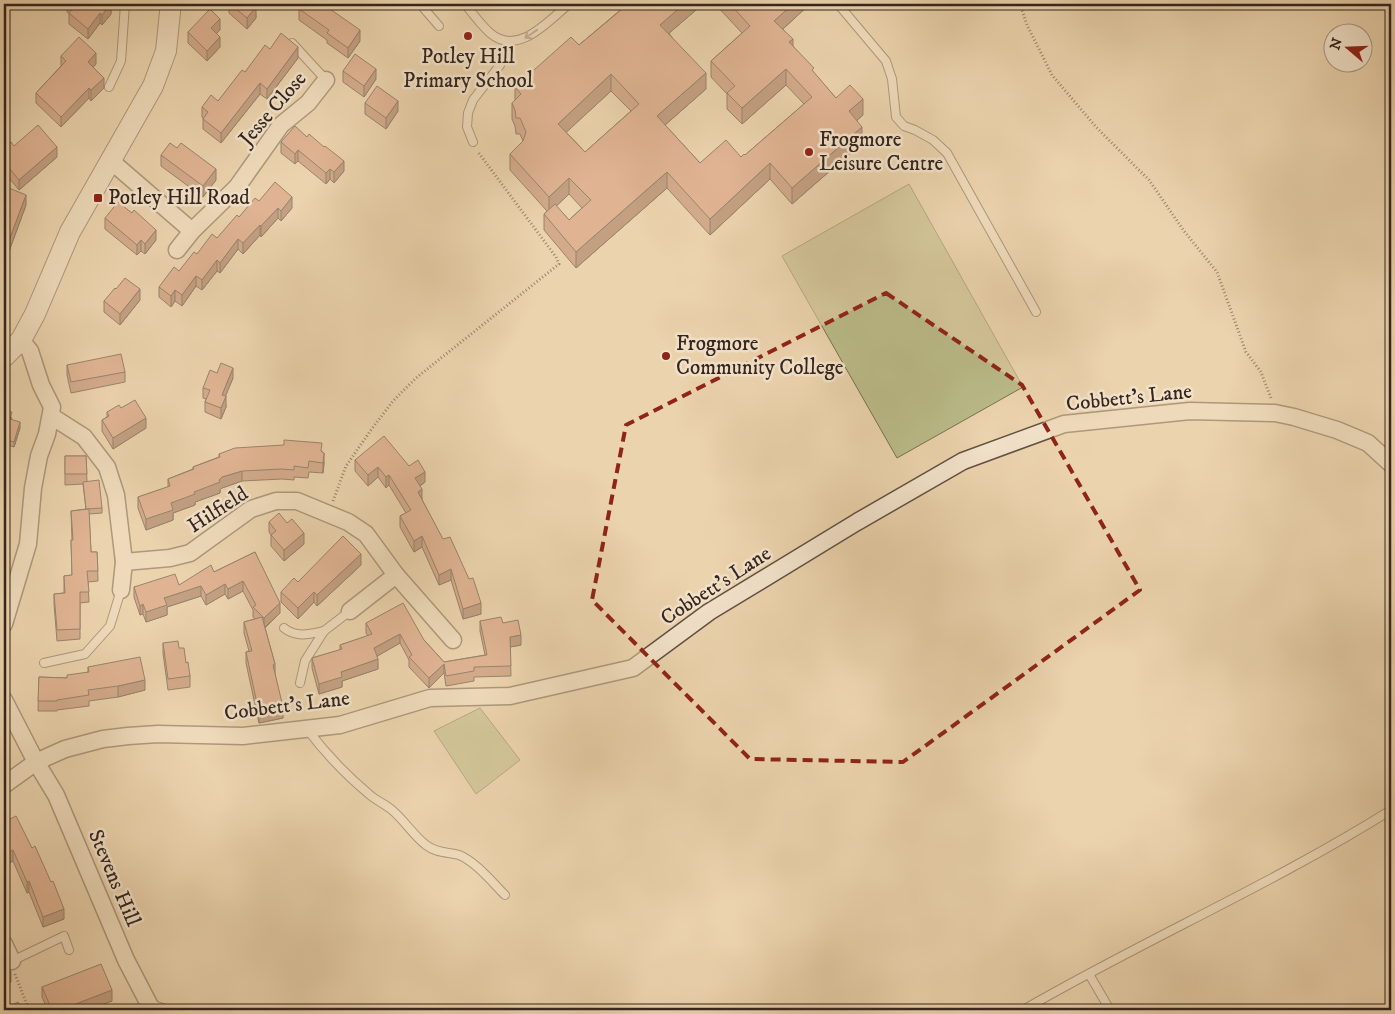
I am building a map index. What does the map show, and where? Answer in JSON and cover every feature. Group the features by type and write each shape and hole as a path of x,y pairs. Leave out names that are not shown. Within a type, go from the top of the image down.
{"street":[{"path":"4,357 21,340 45,294 70,232 153,86 166,51 170,4"},
{"name":"Jesse Close","path":"177,250 192,232 238,187 281,126 308,103 326,80"},
{"path":"111,161 192,232"},
{"path":"4,624 28,544 39,456 52,407 41,385 30,350 21,340"},
{"name":"Cobbett's Lane","path":"4,785 36,762 64,749 104,739 158,734 243,736 340,725 430,698 510,696 633,668 708,612 857,522 963,461 1064,424 1190,411 1275,414 1303,420 1368,443 1391,464"},
{"path":"51,416 84,437 107,467 116,495 124,562 121,590"},
{"name":"Hilfield","path":"124,562 170,558 190,553 251,510 276,501 297,501 328,512 366,534 396,575 453,640"},
{"path":"350,611 396,575"},
{"name":"Stevens Hill","path":"4,700 36,762 56,795 126,960 151,1007"},
{"path":"4,944 12,961"}],"lane":[{"path":"109,87 121,61 125,4"},
{"path":"420,4 439,26"},
{"path":"465,4 491,34 509,41 528,38 569,4"},
{"path":"838,4 886,61 892,79 896,117 904,126 933,140 947,153 1036,312"},
{"path":"291,41 326,80"},
{"path":"473,142 467,127 468,113 473,100 500,65 509,41"},
{"path":"44,663 85,654 110,626 121,590"},
{"path":"300,683 305,661 324,631 350,611"},
{"path":"284,628 289,632 304,635 324,631"},
{"path":"307,729 344,772 392,810 416,837 428,847 444,854 458,855 469,860 505,895"},
{"path":"1023,1010 1342,841 1391,810"},
{"path":"12,961 64,936 69,950"},
{"path":"1089,974 1110,1010"},
{"path":"151,1007 168,1010"}],"path":[{"path":"1020,4 1052,75 1096,127 1149,180 1184,231 1217,272 1246,352 1261,372 1275,414"},
{"path":"328,512 346,466 370,430 393,402 416,378 559,264 556,256 495,176 473,142"},
{"path":"12,961 16,980 29,1010"}],"highlighted area":[{"path":"886,293 1022,385 1140,590 903,762 750,759 592,600 626,425"}],"green space":[{"path":"909,184 1023,387 897,458 782,256"},
{"path":"480,708 520,760 476,794 434,731"}],"building":[{"path":"70,4 111,4 102,15 100,13 88,29 69,13 74,7"},
{"path":"230,4 252,4 256,7 247,18"},
{"path":"302,4 328,4 332,7 330,9 360,30 348,48 327,33 329,30 299,9"},
{"path":"628,4 684,4 660,25 706,73 657,116 700,163 726,140 741,157 812,97 786,69 742,108 727,93 735,86 711,61 750,26 730,4 793,4 774,21 793,39 789,42 814,68 812,70 836,98 850,85 863,99 849,111 862,127 792,188 770,163 710,219 667,172 576,252 544,214 555,204 569,220 591,200 569,178 549,197 510,154 523,141 526,132 520,118 516,118 512,103 521,94 515,87 571,37 579,45","holes":["611,74 639,104 585,152 558,124"]},
{"path":"210,9 220,19 211,28 220,37 207,51 188,32"},
{"path":"281,33 298,47 267,89 260,83 221,133 203,119 208,112 202,107 211,95 218,101 242,70 245,72 265,45 270,49"},
{"path":"79,37 96,53 88,62 104,78 91,90 89,88 61,117 36,93 66,61 61,56"},
{"path":"355,54 376,69 364,86 343,71"},
{"path":"377,86 398,101 386,118 365,103"},
{"path":"38,125 57,147 19,180 4,162 4,148 11,142 14,146"},
{"path":"295,126 307,137 309,134 344,161 334,172 330,169 326,173 298,150 295,154 281,142"},
{"path":"170,143 177,148 181,143 216,169 203,186 161,155"},
{"path":"275,182 292,197 281,211 278,208 243,243 238,239 220,263 217,260 202,280 196,276 182,295 175,290 171,296 159,287 174,267 179,271 194,252 197,254 212,234 217,238 237,215 239,217 255,198 259,201"},
{"path":"4,186 26,195 8,243 4,242"},
{"path":"118,202 132,213 134,210 156,230 145,244 141,240 137,245 105,218"},
{"path":"125,278 140,289 120,314 104,301"},
{"path":"121,354 125,372 71,382 67,365"},
{"path":"221,363 233,368 222,395 226,396 221,408 205,402 210,390 203,388 210,370 217,373"},
{"path":"135,400 146,418 113,438 102,420 109,416 107,412 119,405 121,408"},
{"path":"4,410 12,412 10,419 20,422 14,442 4,439"},
{"path":"384,436 409,466 418,460 425,472 415,478 422,489 418,492 443,539 450,537 469,579 473,578 481,603 463,609 451,569 439,575 422,536 414,541 400,516 411,510 389,475 386,477 378,467 368,475 355,460"},
{"path":"284,440 322,443 323,463 309,461 308,468 294,466 294,470 242,471 222,477 219,480 220,482 171,503 173,510 146,519 138,497 170,486 168,479 220,457 219,454 235,448 284,445"},
{"path":"65,456 86,456 87,474 65,474"},
{"path":"99,480 102,508 86,509 83,482"},
{"path":"89,509 91,552 97,552 98,571 87,571 89,592 80,592 80,629 57,630 54,594 65,593 64,576 72,575 71,540 73,540 71,511"},
{"path":"279,513 287,523 292,519 304,533 284,550 271,535 276,531 269,522"},
{"path":"343,536 361,554 317,595 314,592 298,608 281,592 294,578 298,582"},
{"path":"255,552 280,603 264,618 253,607 256,605 243,581 228,589 225,584 206,595 201,586 164,598 167,605 146,612 143,604 140,606 134,587 175,574 179,585 211,565 214,572"},
{"path":"403,603 424,640 444,662 487,655 480,621 501,617 503,623 518,620 521,635 510,637 511,666 474,667 474,671 446,676 444,664 429,678 409,657 412,655 400,634 374,648 378,659 341,672 342,677 319,684 312,658 342,649 340,645 372,634 366,623"},
{"path":"262,617 275,664 273,665 283,707 259,713 246,652 252,651 244,622"},
{"path":"178,641 179,648 184,648 190,676 168,679 163,643"},
{"path":"140,657 145,680 88,690 89,695 57,701 38,701 39,677 67,678 67,675 89,672 88,667"},
{"path":"16,816 32,848 35,846 51,882 53,881 64,909 43,917 29,881 27,882 13,850 9,852 4,841 4,822"},
{"path":"4,956 11,972 4,975"},
{"path":"101,964 112,990 60,1010 52,1010 42,987"},
{"path":"18,1002 22,1010 4,1010 4,1009"}],"place":[{"name":"Potley Hill Primary School","path":"468,36"},
{"name":"Frogmore Leisure Centre","path":"809,152"},
{"name":"Potley Hill Road","path":"98,198"},
{"name":"Frogmore Community College","path":"666,356"}]}
